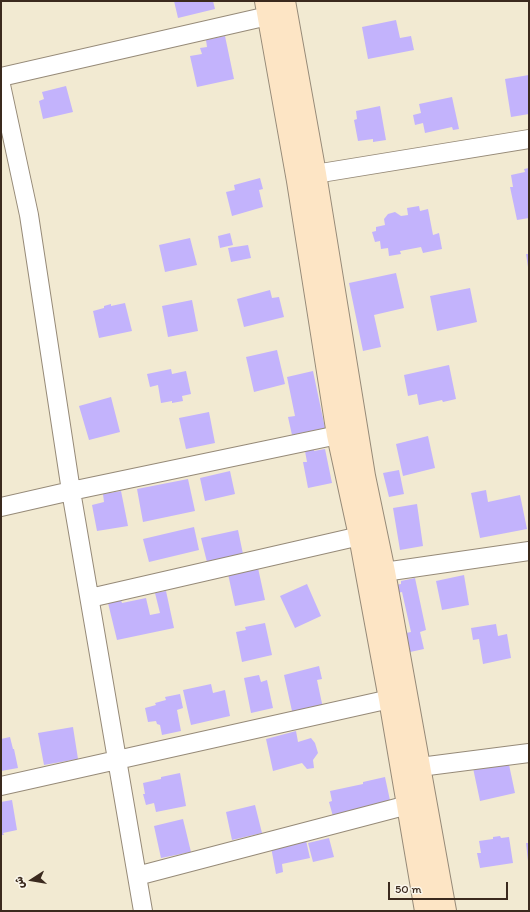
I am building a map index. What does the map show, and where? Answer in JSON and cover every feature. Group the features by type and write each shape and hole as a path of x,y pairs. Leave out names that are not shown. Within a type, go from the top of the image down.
{"street":[{"path":"284,1 338,435 360,536 376,575 420,767 446,911"},
{"path":"1,77 267,8 306,177 364,476 390,699 426,911"},
{"path":"1,85 29,215 71,491 143,911"},
{"path":"306,177 529,138"},
{"path":"1,507 338,435"},
{"path":"90,598 360,536"},
{"path":"376,575 529,551"},
{"path":"1,786 390,699"},
{"path":"420,767 529,753"},
{"path":"137,876 408,805"}],"building":[{"path":"174,1 213,1 215,9 178,18"},
{"path":"396,20 400,38 411,36 414,50 368,59 362,27"},
{"path":"225,36 234,79 197,87 190,56 202,54 200,48 207,47 206,40"},
{"path":"529,75 529,114 511,117 505,79"},
{"path":"66,86 73,112 43,119 39,101 44,99 42,92"},
{"path":"452,97 459,129 453,130 452,127 425,133 423,123 415,125 413,115 421,113 419,104"},
{"path":"380,106 386,140 373,142 373,139 358,141 354,120 357,119 356,111"},
{"path":"529,168 529,218 517,220 510,187 513,187 511,175 525,172 524,169"},
{"path":"260,178 263,189 259,190 263,207 232,216 226,192 235,190 234,185"},
{"path":"419,206 420,211 428,209 433,235 439,233 442,249 423,253 421,247 400,251 401,254 389,256 388,248 381,249 380,241 375,242 372,232 376,231 376,227 385,225 384,219 388,214 395,212 401,216 408,215 407,208"},
{"path":"230,233 233,245 220,248 218,236"},
{"path":"190,238 197,265 165,272 159,245"},
{"path":"248,245 251,258 231,262 228,248"},
{"path":"526,254 529,254 529,267 528,267"},
{"path":"396,273 404,308 374,315 381,347 363,351 349,283"},
{"path":"470,288 477,322 437,331 430,296"},
{"path":"270,290 272,298 279,297 284,317 244,327 237,299"},
{"path":"192,300 198,331 168,337 162,306"},
{"path":"125,303 132,331 99,338 93,311 111,304 111,306"},
{"path":"277,350 285,384 254,392 246,357"},
{"path":"449,365 456,399 443,402 442,400 419,405 417,394 408,396 404,375"},
{"path":"171,369 172,374 186,371 191,394 182,396 183,401 161,403 158,385 150,387 147,374"},
{"path":"313,371 325,428 292,435 288,417 295,416 287,377"},
{"path":"111,397 120,432 89,440 79,406"},
{"path":"209,412 215,443 186,449 179,418"},
{"path":"428,436 435,468 403,476 396,444"},
{"path":"314,449 314,451 325,449 332,483 308,488 303,462 307,462 305,451"},
{"path":"399,470 404,494 389,497 383,473"},
{"path":"230,471 235,494 205,501 200,478"},
{"path":"188,479 195,511 143,522 137,489"},
{"path":"486,490 488,502 520,495 527,529 480,538 471,493"},
{"path":"121,491 128,526 97,531 92,505 104,502 103,494"},
{"path":"417,504 423,546 400,550 393,508"},
{"path":"194,527 199,550 149,562 143,539"},
{"path":"238,530 243,554 207,562 201,538"},
{"path":"258,568 265,600 235,606 228,574"},
{"path":"464,575 469,605 442,610 436,581"},
{"path":"415,578 426,630 420,632 424,649 410,652 406,633 411,632 402,592 398,593 396,585 401,584 401,581"},
{"path":"307,584 321,616 295,628 280,596"},
{"path":"166,591 174,628 117,640 108,603 121,600 122,603 146,598 150,615 160,613 155,593"},
{"path":"265,623 272,655 242,662 236,632 246,630 245,627"},
{"path":"496,624 498,636 507,634 511,658 483,664 479,639 473,640 471,628"},
{"path":"319,666 322,679 317,680 324,713 294,720 284,675"},
{"path":"259,675 261,682 267,680 273,708 251,713 244,678"},
{"path":"211,684 213,693 225,690 230,716 191,725 183,690"},
{"path":"180,694 183,708 177,710 181,731 162,735 160,725 157,724 156,721 148,722 145,708 166,700 165,697"},
{"path":"73,727 78,759 44,765 38,733"},
{"path":"296,731 298,742 311,738 315,743 318,753 313,760 314,768 307,769 302,763 273,771 266,739"},
{"path":"10,737 18,768 1,771 1,739"},
{"path":"508,760 515,793 480,801 473,768"},
{"path":"180,773 186,806 156,812 154,803 146,805 143,794 145,794 143,783"},
{"path":"385,777 391,805 334,820 329,802 332,801 330,791 363,784 363,782"},
{"path":"12,800 17,830 3,833 4,835 1,835 1,802"},
{"path":"255,805 262,833 232,840 226,812"},
{"path":"183,819 191,852 161,858 154,826"},
{"path":"305,836 310,858 282,864 283,872 276,874 271,847"},
{"path":"500,836 501,838 509,837 513,863 480,868 477,853 481,853 479,841 493,839 493,837"},
{"path":"329,838 334,857 313,862 308,843"},
{"path":"526,843 529,843 529,861 528,861"}]}
